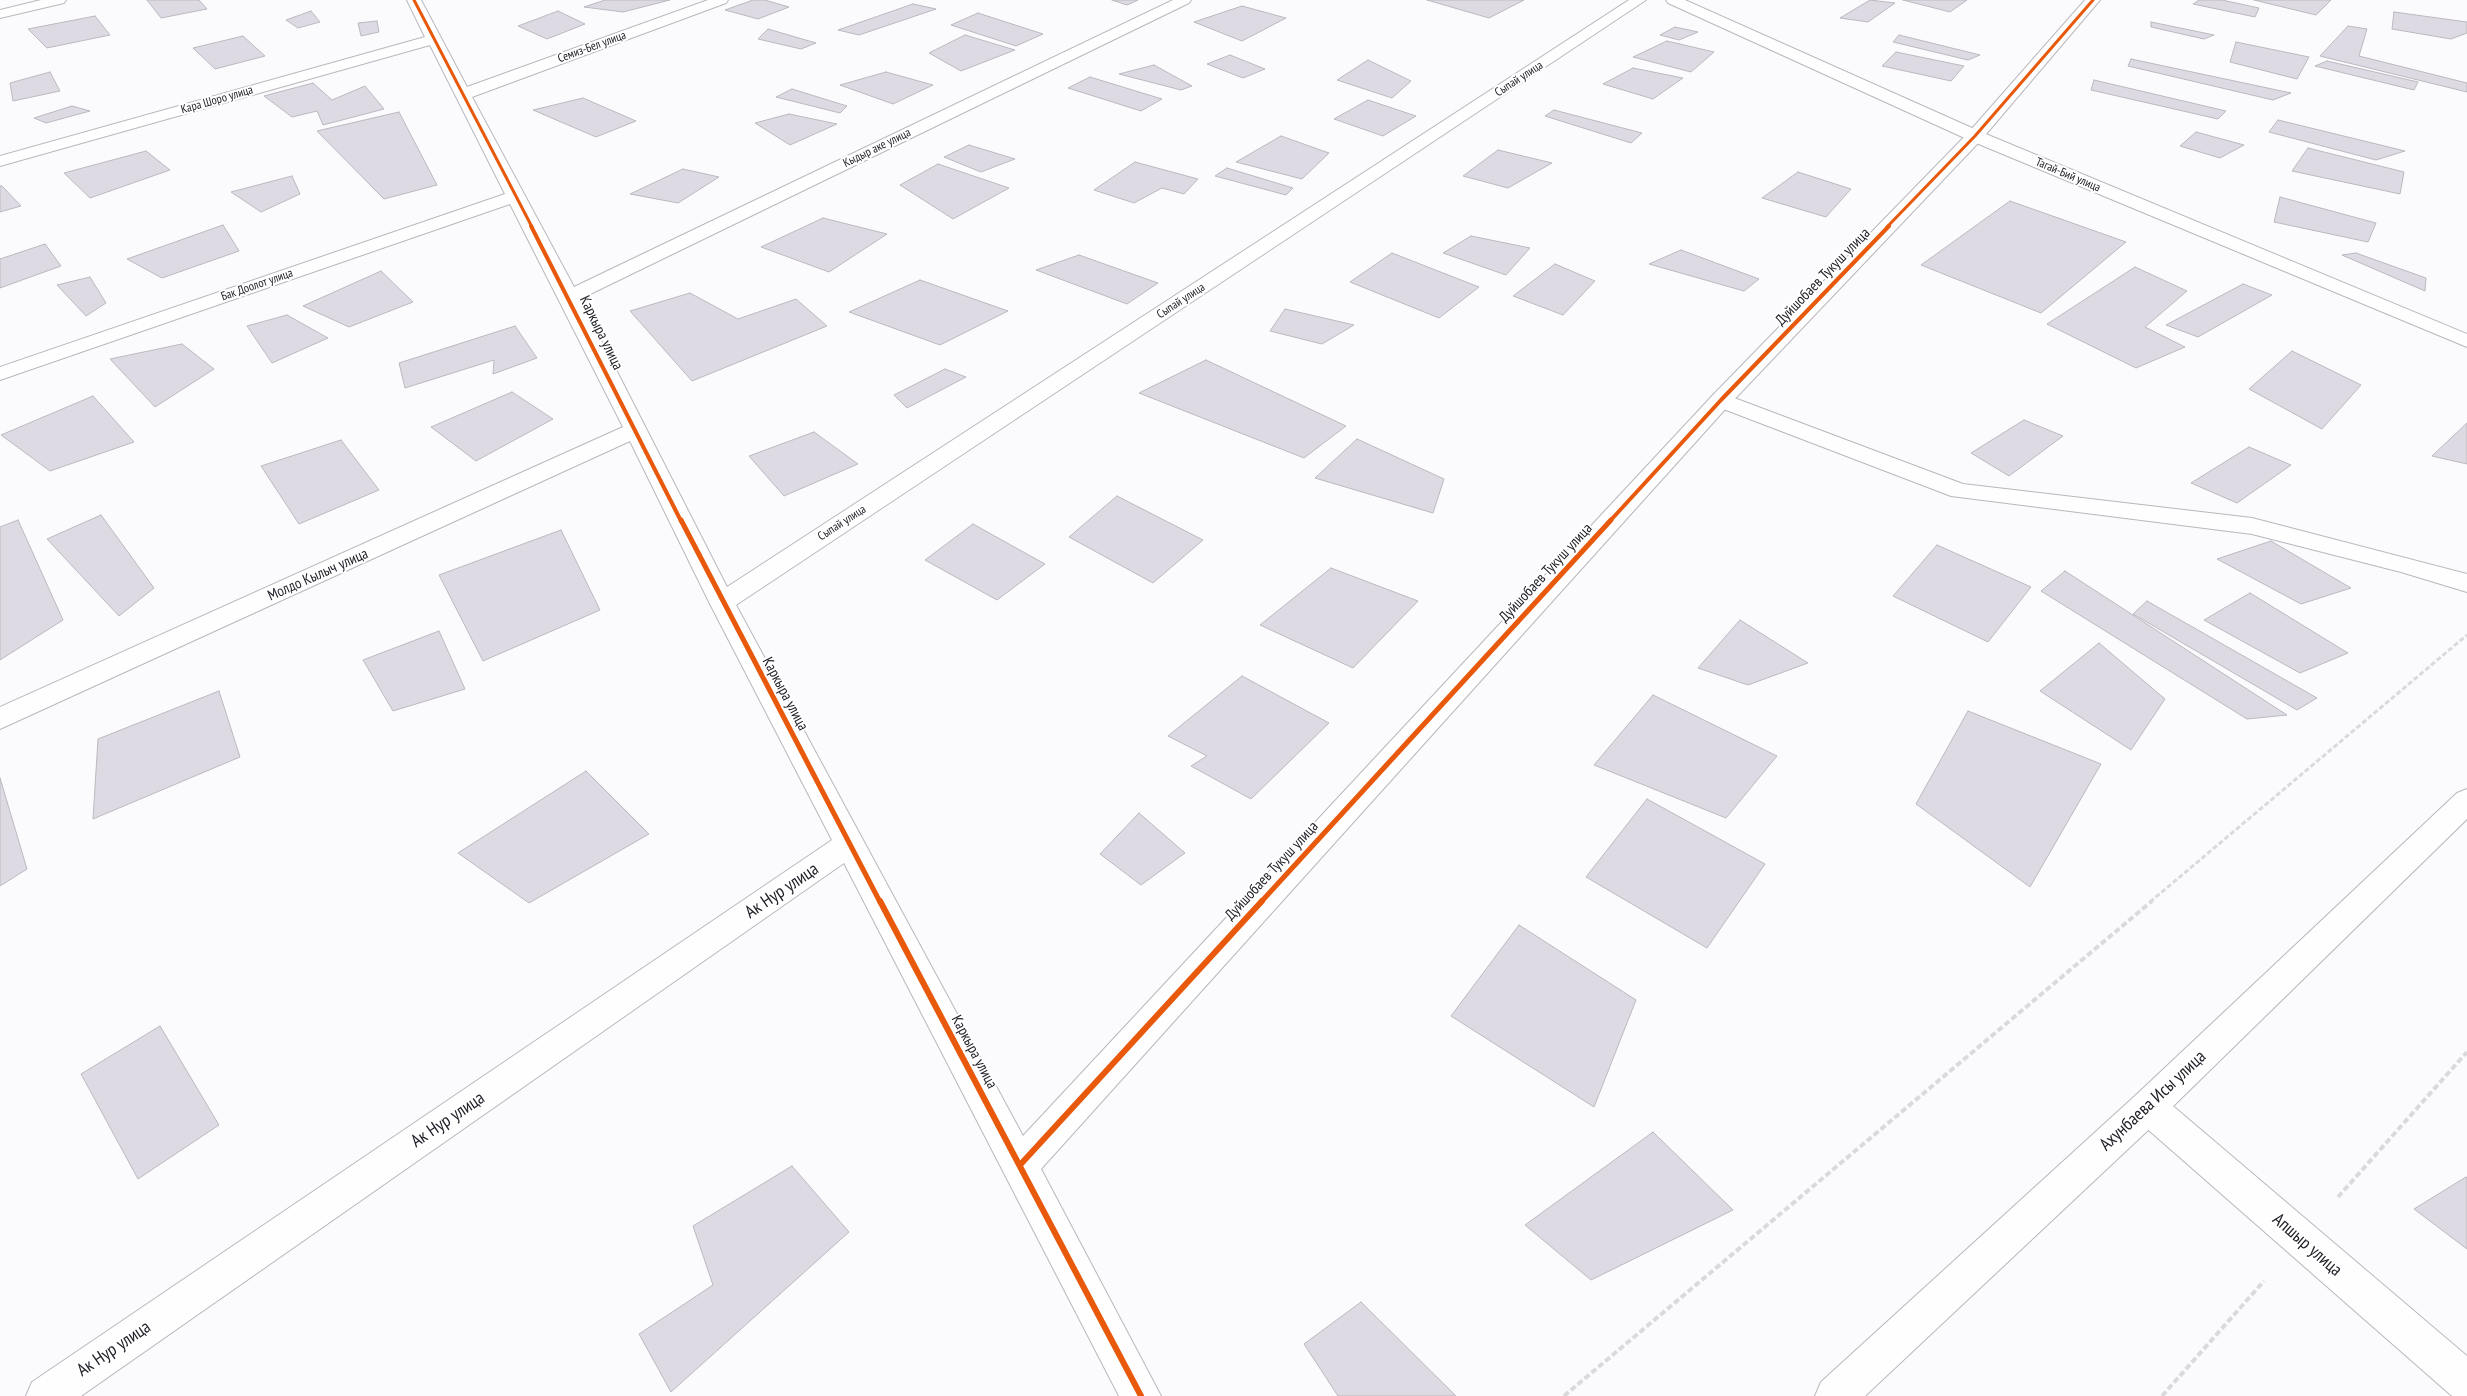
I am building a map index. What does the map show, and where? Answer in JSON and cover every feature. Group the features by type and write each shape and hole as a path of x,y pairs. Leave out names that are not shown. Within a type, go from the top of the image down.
{"street":[{"path":"0,14 59,0"},
{"name":"Каркыра улица","path":"414,0 569,297 722,602 1141,1396"},
{"name":"Семиз-Бел улица","path":"464,94 721,0"},
{"name":"Кыдыр аке улица","path":"569,297 1184,0"},
{"name":"Сыпай улица","path":"722,602 1639,0"},
{"name":"Тагай-Бий улица","path":"1673,0 1975,136 2467,341"},
{"name":"Дуйшобаев Тукуш улица","path":"1020,1165 1722,400 1975,136 2093,0"},
{"name":"Кара Шоро улица","path":"0,161 434,39"},
{"name":"Бак Доолот улица","path":"0,374 515,196"},
{"path":"1722,400 1960,491 2252,526 2406,565 2467,583"},
{"name":"Молдо Кылыч улица","path":"0,719 635,430"},
{"name":"Ахунбаева Исы улица","path":"1835,1396 2148,1107 2467,801"},
{"name":"Ак Нур улица","path":"46,1396 849,844"},
{"name":"Апшыр улица","path":"2148,1107 2467,1382"}],"path":[{"path":"1564,1396 2467,635"}],"building":[{"path":"147,0 199,0 207,9 161,18"},
{"path":"605,0 670,0 623,12 584,7"},
{"path":"753,0 765,0 789,7 758,19 725,10"},
{"path":"1112,0 1138,0 1127,5"},
{"path":"1427,0 1524,0 1489,18"},
{"path":"1870,0 1895,3 1868,22 1840,18"},
{"path":"1903,0 1967,0 1950,12"},
{"path":"2199,0 2222,0 2259,8 2255,17 2193,4"},
{"path":"2254,0 2331,0 2316,15"},
{"path":"913,4 936,9 859,35 838,30"},
{"path":"1242,6 1286,18 1242,41 1194,22"},
{"path":"311,11 320,22 298,28 286,20"},
{"path":"558,11 585,24 547,39 518,26"},
{"path":"2394,12 2467,22 2467,33 2451,39 2392,29"},
{"path":"978,13 1043,34 1016,46 951,25"},
{"path":"95,16 110,35 47,48 28,29"},
{"path":"377,21 379,32 361,36 358,23"},
{"path":"2151,22 2214,35 2204,39 2151,27"},
{"path":"2348,26 2367,29 2359,56 2467,83 2467,92 2320,56"},
{"path":"1675,27 1698,32 1679,40 1660,35"},
{"path":"768,29 816,43 801,49 758,39"},
{"path":"965,35 1015,50 961,71 929,53"},
{"path":"1899,35 1980,55 1968,60 1893,42"},
{"path":"243,36 265,56 215,69 193,48"},
{"path":"1667,41 1714,52 1691,72 1633,57"},
{"path":"2236,42 2309,57 2297,79 2230,62"},
{"path":"1896,52 1964,66 1951,81 1882,66"},
{"path":"1230,55 1265,69 1243,78 1207,64"},
{"path":"2131,59 2291,93 2273,100 2128,66"},
{"path":"1368,60 1411,81 1392,98 1337,80"},
{"path":"2327,61 2418,82 2414,90 2315,66"},
{"path":"1154,65 1192,86 1181,90 1119,74"},
{"path":"1633,68 1683,78 1653,99 1603,84"},
{"path":"50,72 60,91 13,101 10,83"},
{"path":"886,72 933,85 893,104 840,85"},
{"path":"1090,77 1162,99 1141,111 1068,88"},
{"path":"2094,80 2226,111 2218,119 2091,90"},
{"path":"313,83 332,100 365,86 384,109 323,125 317,111 292,117 264,96"},
{"path":"792,89 847,106 840,113 776,97"},
{"path":"583,98 636,121 596,137 533,110"},
{"path":"1368,100 1416,116 1383,136 1334,119"},
{"path":"72,106 90,111 46,123 34,118"},
{"path":"1554,110 1642,133 1631,143 1545,116"},
{"path":"399,112 437,185 384,199 317,131"},
{"path":"789,114 837,124 790,145 755,123"},
{"path":"2278,120 2405,151 2376,160 2269,132"},
{"path":"2196,132 2244,145 2220,158 2180,146"},
{"path":"1281,136 1329,153 1302,179 1236,162"},
{"path":"969,145 1015,159 981,172 944,157"},
{"path":"2308,148 2404,172 2400,194 2292,171"},
{"path":"1498,150 1552,163 1508,188 1463,176"},
{"path":"146,151 170,170 90,198 64,173"},
{"path":"1135,162 1198,179 1184,194 1162,188 1134,203 1094,190"},
{"path":"938,164 1009,188 953,219 900,185"},
{"path":"1227,168 1293,188 1286,195 1215,176"},
{"path":"683,169 719,177 678,203 630,194"},
{"path":"1798,172 1851,189 1826,217 1762,198"},
{"path":"292,176 300,194 261,212 231,192"},
{"path":"0,186 2,186 21,206 0,212"},
{"path":"2280,197 2376,223 2368,242 2274,222"},
{"path":"2010,201 2126,242 2041,313 1921,265"},
{"path":"823,218 887,234 829,272 761,247"},
{"path":"223,225 239,251 162,278 127,259"},
{"path":"1471,236 1530,248 1506,275 1443,253"},
{"path":"45,244 61,266 0,288 0,259"},
{"path":"1681,250 1759,279 1744,291 1649,264"},
{"path":"1392,253 1479,287 1439,318 1350,282"},
{"path":"2356,253 2426,278 2425,291 2342,255"},
{"path":"1079,255 1158,283 1127,304 1036,270"},
{"path":"1555,264 1595,281 1563,315 1513,296"},
{"path":"2135,267 2187,291 2145,327 2185,347 2136,368 2047,324"},
{"path":"381,271 413,302 349,327 303,306"},
{"path":"90,277 106,303 86,316 57,285"},
{"path":"920,280 1008,311 940,345 849,312"},
{"path":"2243,284 2272,295 2198,337 2166,325"},
{"path":"690,293 738,319 796,299 827,326 692,381 630,311"},
{"path":"1285,309 1354,325 1322,344 1270,331"},
{"path":"287,315 328,338 272,363 247,326"},
{"path":"515,326 537,358 493,374 494,360 405,388 399,363"},
{"path":"182,344 214,369 155,407 110,359"},
{"path":"2292,351 2361,385 2322,429 2249,389"},
{"path":"1206,360 1346,426 1304,458 1139,393"},
{"path":"945,369 966,377 907,408 894,395"},
{"path":"512,392 553,419 476,461 431,427"},
{"path":"93,396 134,442 50,471 1,435"},
{"path":"2024,420 2063,436 2009,476 1971,453"},
{"path":"2467,423 2467,464 2432,456"},
{"path":"814,432 858,464 784,496 749,456"},
{"path":"1357,439 1444,479 1433,513 1315,478"},
{"path":"341,440 379,490 299,524 261,466"},
{"path":"2249,447 2291,465 2237,503 2191,483"},
{"path":"1117,496 1203,540 1153,583 1069,537"},
{"path":"101,515 154,588 119,616 47,539"},
{"path":"18,520 63,620 0,660 0,527"},
{"path":"973,524 1045,564 997,600 925,560"},
{"path":"561,530 600,610 483,661 439,575"},
{"path":"2271,541 2351,588 2301,604 2217,559"},
{"path":"1937,545 2031,587 1988,642 1893,596"},
{"path":"1331,568 1418,601 1353,668 1260,625"},
{"path":"2065,571 2287,715 2247,719 2041,591"},
{"path":"2250,593 2348,653 2300,673 2204,620"},
{"path":"2147,601 2317,698 2297,710 2133,614"},
{"path":"1740,620 1808,663 1748,685 1698,668"},
{"path":"439,631 465,689 393,711 363,660"},
{"path":"2099,643 2165,699 2131,750 2040,691"},
{"path":"1242,676 1329,723 1251,799 1191,766 1207,756 1168,736"},
{"path":"219,691 240,757 93,819 98,739"},
{"path":"1653,695 1777,756 1726,818 1594,765"},
{"path":"1968,711 2101,764 2030,887 1916,804"},
{"path":"586,771 649,834 529,903 458,853"},
{"path":"0,778 27,869 0,886"},
{"path":"1647,799 1765,864 1707,948 1586,877"},
{"path":"1139,813 1185,853 1141,885 1100,854"},
{"path":"1519,925 1636,1000 1594,1107 1451,1016"},
{"path":"160,1026 219,1125 138,1179 81,1074"},
{"path":"1653,1132 1733,1210 1591,1280 1525,1225"},
{"path":"792,1166 849,1232 671,1392 639,1334 713,1285 693,1226"},
{"path":"2467,1178 2467,1249 2414,1209"},
{"path":"1361,1302 1456,1396 1338,1396 1304,1344"}],"cycle path":[{"path":"414,0 569,297 722,602 1141,1396"},
{"path":"1020,1165 1721,400 1975,136 2093,0"}]}
